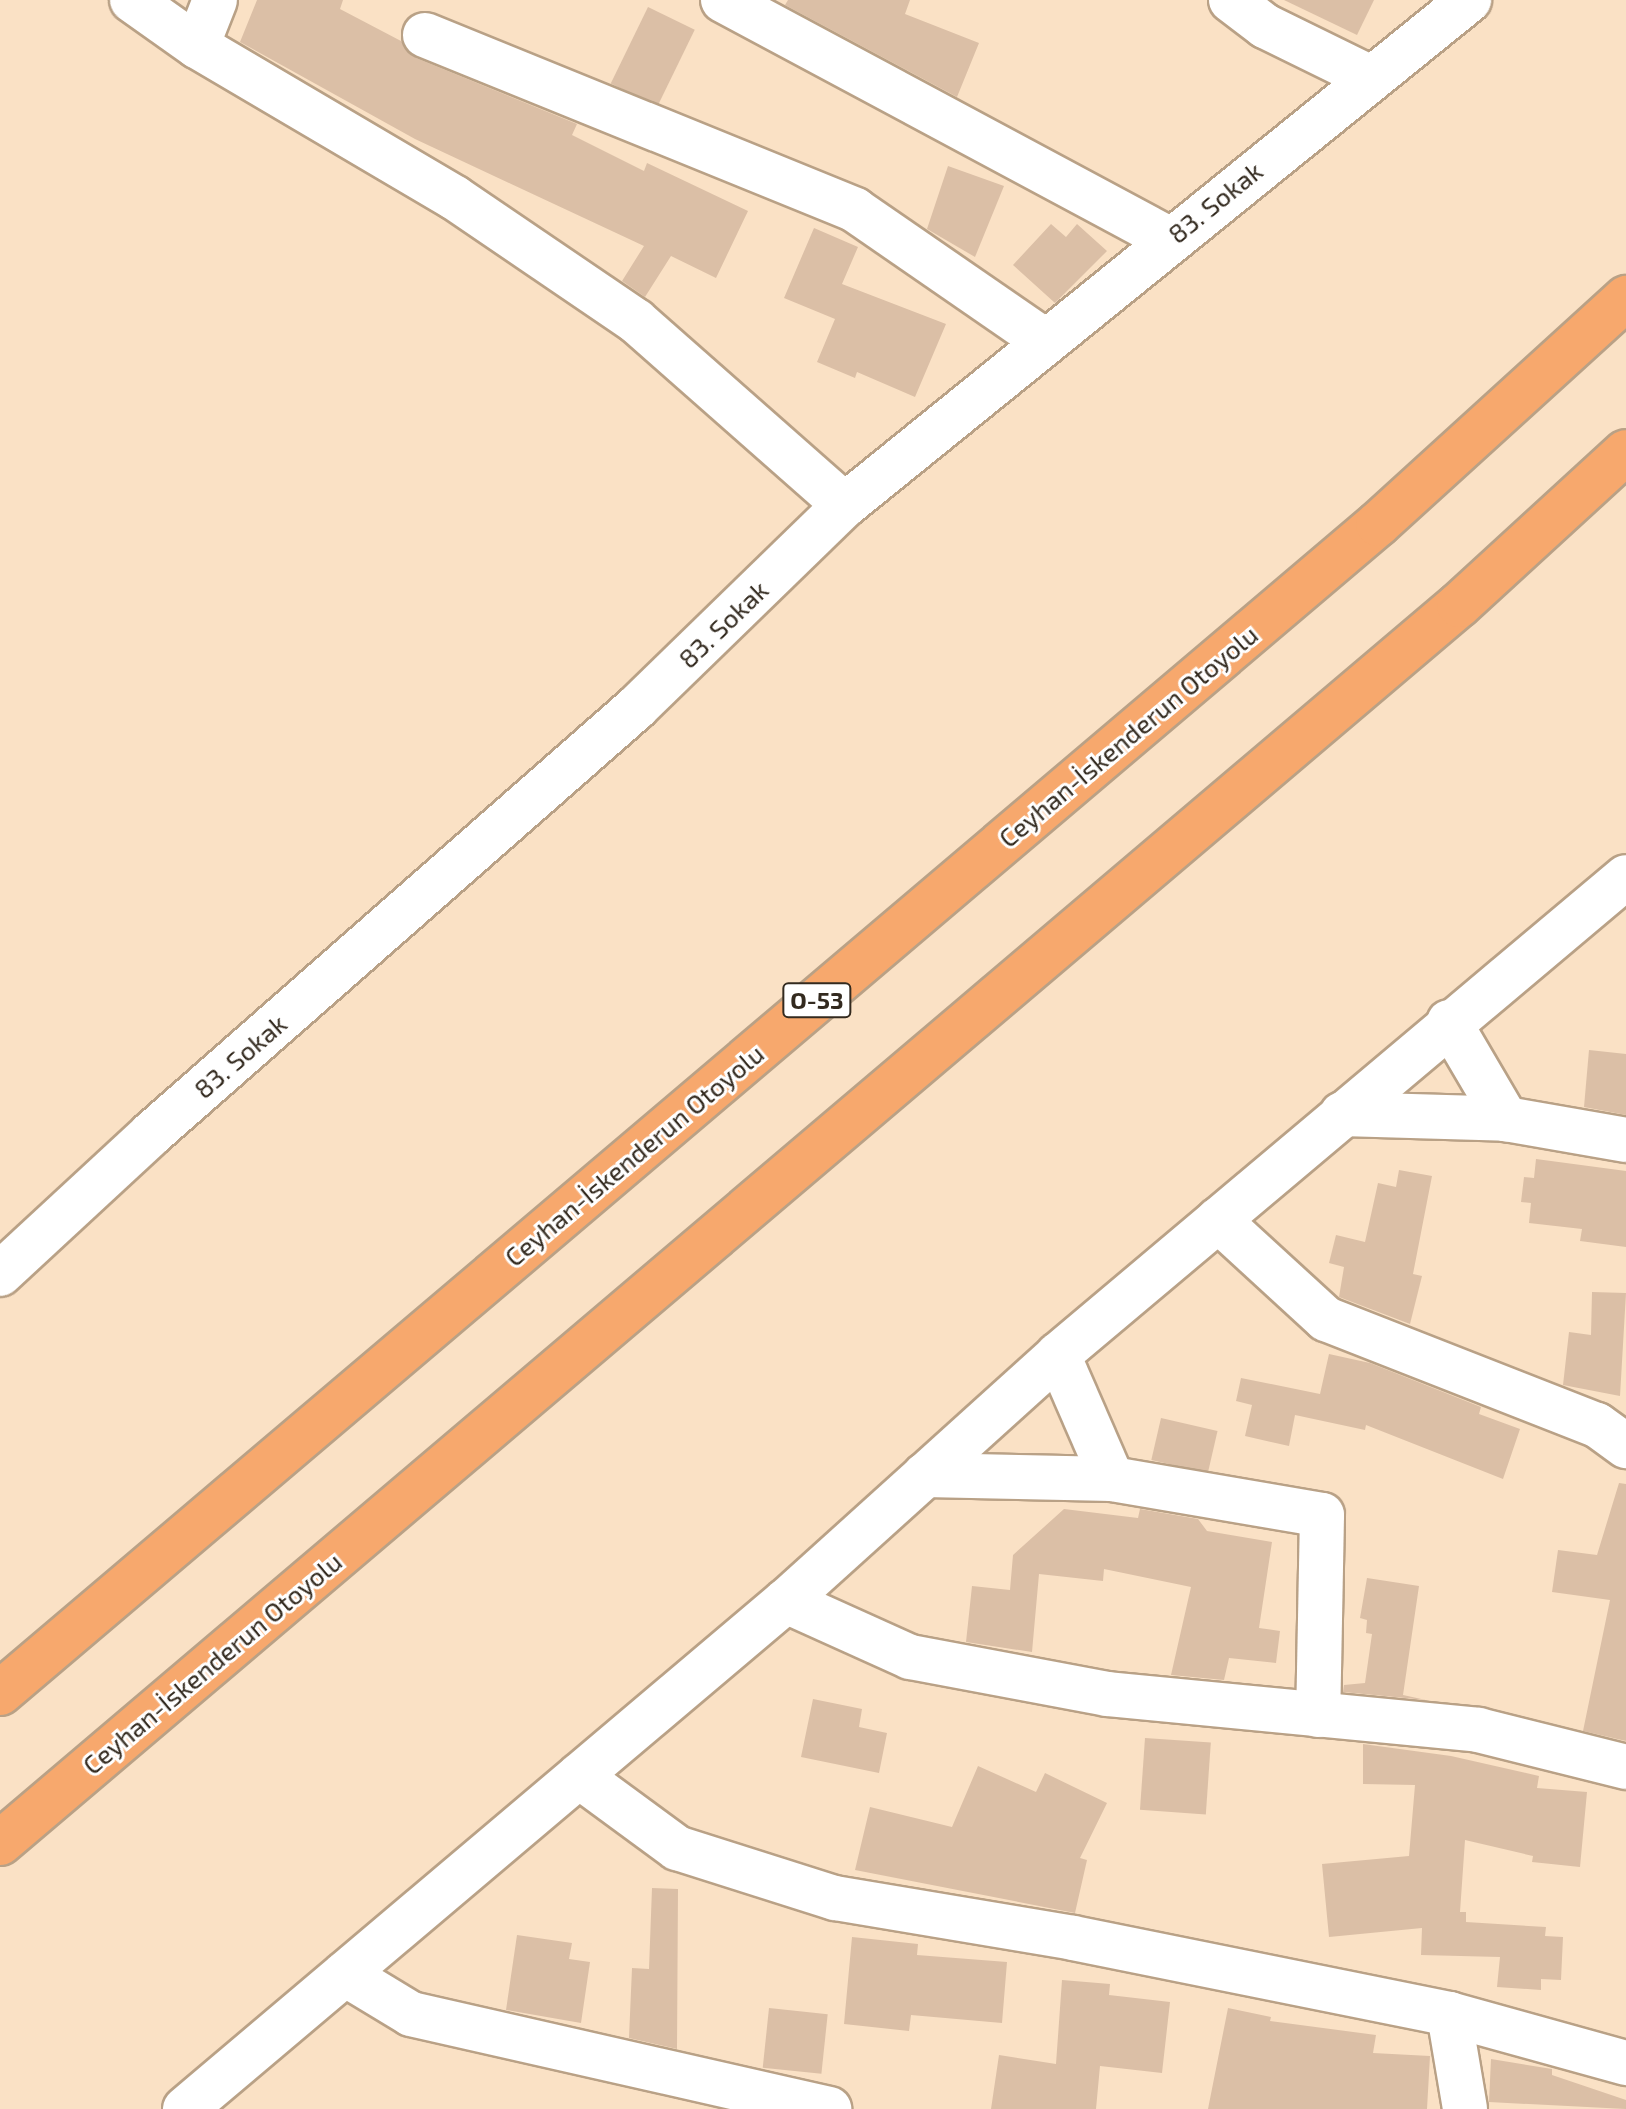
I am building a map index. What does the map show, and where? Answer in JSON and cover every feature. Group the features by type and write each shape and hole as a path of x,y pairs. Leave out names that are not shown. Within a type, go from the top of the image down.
{"highway":[{"name":"Ceyhan-İskenderun Otoyolu","path":"0,1693 1378,524 1626,298"},
{"name":"Ceyhan-İskenderun Otoyolu","path":"0,1843 1459,605 1626,452"}],"street":[{"path":"132,0 197,46 455,198 636,321 845,505"},
{"path":"197,46 215,0"},
{"path":"723,0 1169,239"},
{"path":"1231,0 1265,26 1371,78"},
{"name":"83. Sokak","path":"0,1274 151,1134 637,707 845,505 1169,239 1469,0"},
{"path":"425,35 855,210 1045,341"},
{"path":"185,2109 786,1601 1058,1355 1449,1022 1626,877"},
{"path":"1449,1022 1506,1119"},
{"path":"1342,1114 1506,1119 1626,1140"},
{"path":"1218,1220 1326,1319 1597,1425 1625,1441"},
{"path":"1058,1355 1112,1479"},
{"path":"925,1475 1112,1479 1322,1515 1318,1715"},
{"path":"786,1601 910,1657 1107,1694 1478,1730 1626,1767"},
{"path":"579,1776 677,1848 835,1898 1073,1938 1449,2014 1626,2063"},
{"path":"345,1974 411,2014 829,2109"},
{"path":"1449,2014 1465,2109"}],"building":[{"path":"257,0 343,0 340,9 401,41 416,58 577,124 572,135 644,171 647,163 748,211 716,278 671,256 645,297 622,281 644,246 415,139 240,42"},
{"path":"788,0 910,0 905,14 979,43 957,97 785,5"},
{"path":"1284,0 1374,0 1357,35"},
{"path":"648,7 695,30 657,106 611,83"},
{"path":"948,166 1004,186 975,257 927,229"},
{"path":"1051,224 1066,237 1077,224 1107,251 1055,303 1013,265"},
{"path":"814,228 858,247 842,284 946,324 915,397 857,372 855,378 817,362 835,319 784,298"},
{"path":"1589,1050 1626,1054 1626,1115 1584,1107"},
{"path":"1536,1159 1626,1171 1626,1247 1580,1241 1582,1229 1529,1223 1531,1203 1521,1202 1524,1177 1534,1178"},
{"path":"1399,1170 1432,1176 1413,1274 1422,1276 1410,1324 1339,1297 1344,1267 1329,1263 1336,1235 1365,1242 1378,1183 1396,1187"},
{"path":"1592,1292 1626,1293 1620,1396 1563,1385 1569,1332 1591,1335"},
{"path":"1329,1354 1370,1363 1481,1407 1479,1414 1520,1429 1503,1479 1366,1425 1365,1430 1295,1415 1289,1446 1245,1436 1252,1405 1236,1401 1241,1378 1320,1394"},
{"path":"1161,1418 1218,1431 1208,1473 1151,1460"},
{"path":"1619,1483 1626,1484 1626,1741 1583,1731 1610,1600 1552,1592 1558,1550 1597,1555"},
{"path":"1064,1509 1138,1518 1140,1509 1198,1519 1207,1531 1272,1542 1259,1628 1280,1631 1276,1663 1229,1658 1224,1680 1171,1675 1191,1587 1104,1569 1103,1581 1039,1574 1032,1652 966,1642 972,1586 1010,1590 1013,1555"},
{"path":"1367,1578 1419,1586 1403,1695 1426,1700 1343,1692 1344,1685 1365,1683 1372,1634 1366,1633 1367,1620 1360,1618"},
{"path":"813,1699 862,1709 859,1727 887,1733 879,1773 801,1757"},
{"path":"1145,1738 1211,1743 1206,1814 1140,1810"},
{"path":"1363,1744 1451,1756 1539,1776 1537,1788 1587,1792 1580,1867 1532,1862 1533,1856 1465,1840 1460,1912 1466,1912 1466,1922 1546,1927 1545,1936 1563,1937 1561,1980 1541,1979 1541,1990 1497,1987 1500,1957 1421,1955 1422,1928 1329,1937 1322,1864 1409,1856 1415,1785 1363,1784"},
{"path":"978,1766 1036,1792 1045,1773 1107,1803 1080,1858 1087,1860 1075,1913 855,1870 870,1807 952,1827"},
{"path":"652,1888 678,1889 677,2049 629,2038 632,1968 649,1969"},
{"path":"517,1935 572,1943 569,1959 590,1962 581,2023 506,2010"},
{"path":"852,1937 918,1944 917,1955 1007,1962 1002,2023 911,2015 909,2031 844,2024"},
{"path":"1062,1980 1110,1984 1109,1995 1170,2002 1162,2073 1100,2066 1096,2109 991,2109 999,2055 1056,2064"},
{"path":"769,2008 828,2014 821,2074 763,2068"},
{"path":"1228,2008 1271,2017 1270,2021 1376,2035 1373,2053 1430,2056 1427,2109 1208,2109"},
{"path":"1491,2059 1552,2069 1552,2075 1626,2100 1626,2109 1489,2102"}]}
